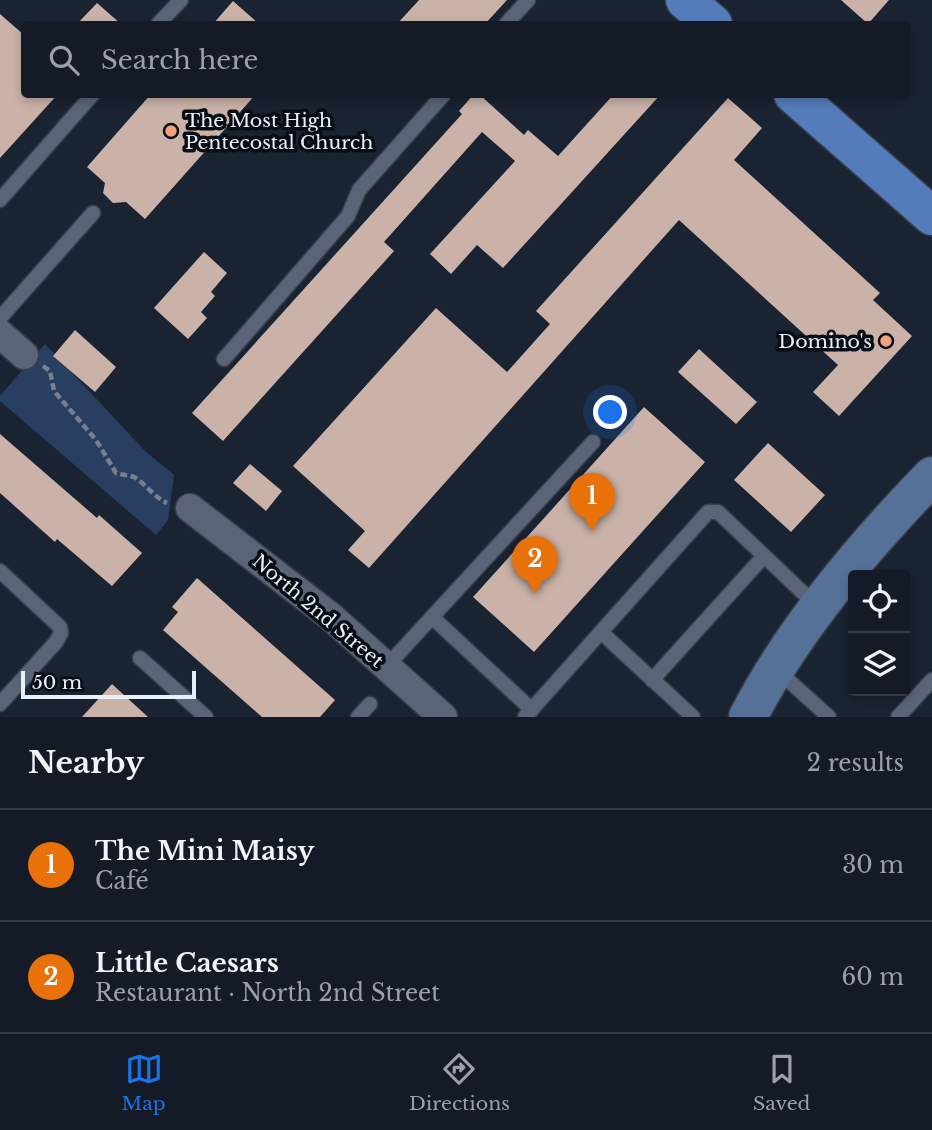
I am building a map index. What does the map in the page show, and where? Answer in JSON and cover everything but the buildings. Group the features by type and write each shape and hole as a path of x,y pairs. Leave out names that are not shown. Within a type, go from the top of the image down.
{"main road":[{"path":"685,0 710,21"},
{"path":"798,98 932,216"},
{"path":"748,717 818,607 909,499 932,476"}],"street":[{"path":"0,334 24,355"},
{"name":"North 2nd Street","path":"190,508 330,616 443,717"}],"lane":[{"path":"161,21 181,0"},
{"path":"509,21 528,0"},
{"path":"0,200 89,98"},
{"path":"224,359 348,216 359,190 440,98"},
{"path":"0,318 93,213"},
{"path":"386,667 593,442"},
{"path":"432,617 529,713 708,513 718,512 818,607"},
{"path":"652,680 764,556"},
{"path":"0,571 61,627 56,642 0,704"},
{"path":"601,632 694,717"},
{"path":"140,659 206,717"},
{"path":"776,670 829,717"},
{"path":"898,717 930,685"},
{"path":"358,717 370,704"}],"path":[{"path":"24,355 50,372 54,391 96,440 116,473 137,479 166,503 190,508"}],"shaded area":[{"path":"45,344 146,452 174,475 168,520 156,535 0,401 0,396"}],"place":[{"name":"The Most High Pentecostal Church","path":"171,131"},
{"name":"Domino's","path":"886,341"},
{"name":"The Mini Maisy","path":"592,531"},
{"name":"Little Caesars","path":"535,594"}]}
